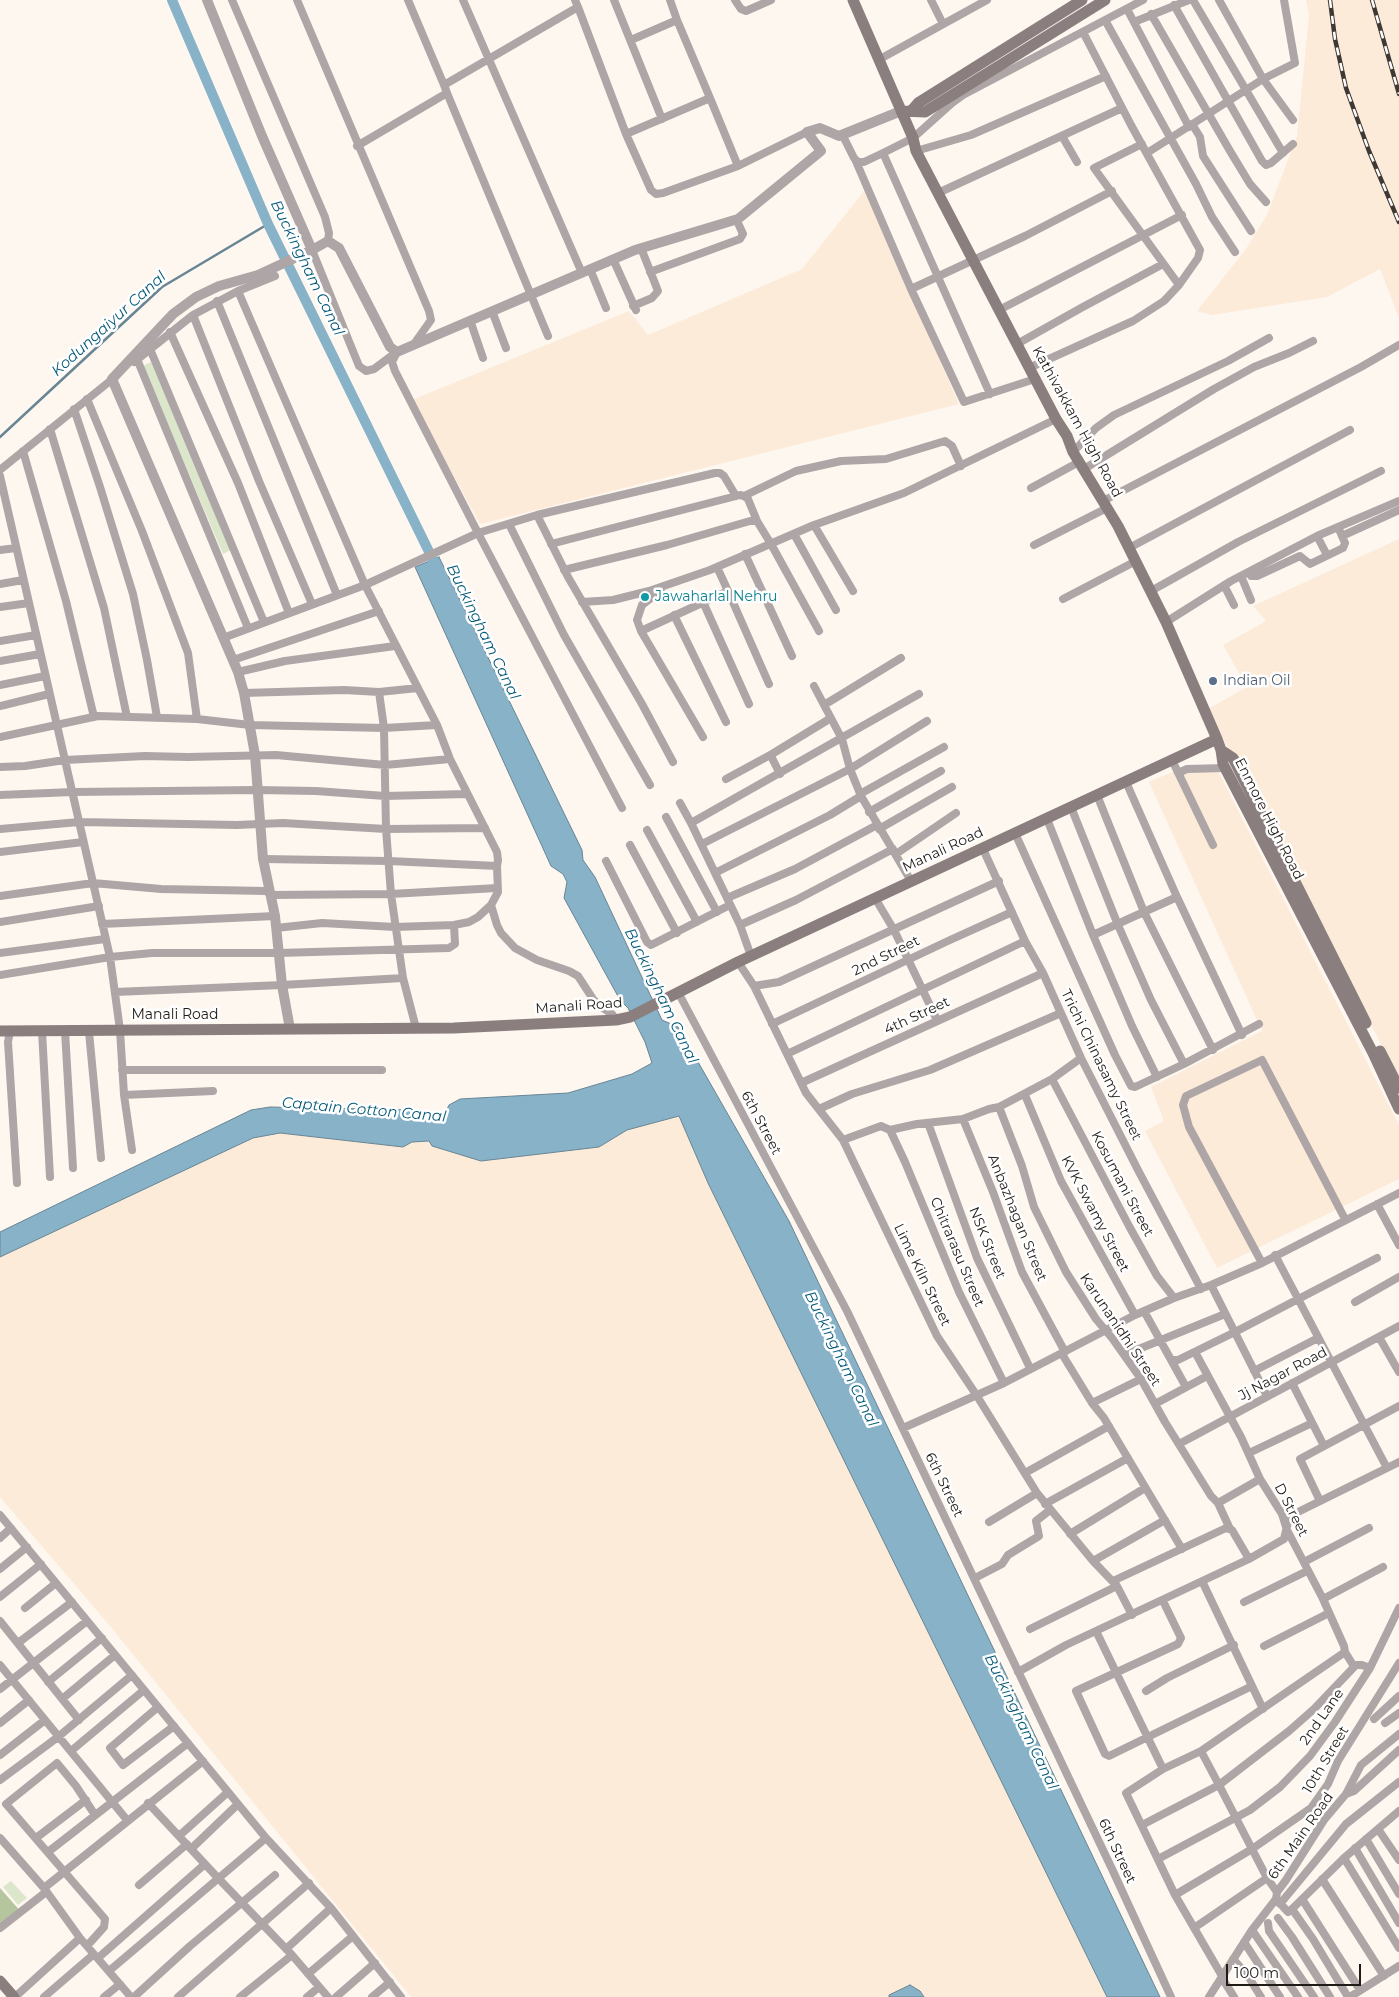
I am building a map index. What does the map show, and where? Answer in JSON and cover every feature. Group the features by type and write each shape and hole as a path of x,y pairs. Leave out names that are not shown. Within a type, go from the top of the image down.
{"main road":[{"name":"Kathivakkam High Road","path":"853,0 906,111 916,151 1056,419 1136,561 1166,622 1219,744"},
{"path":"906,111 1082,0"},
{"path":"906,111 924,112 1105,0"},
{"name":"Manali Road","path":"5,1031 89,1032 120,1030 454,1028 616,1020 630,1017 738,962 1172,760 1219,744"},
{"name":"Enmore High Road","path":"1219,744 1225,768 1373,1053 1399,1109"},
{"name":"Enmore High Road","path":"1219,744 1233,758 1399,1088"},
{"path":"0,1981 14,1997"}],"street":[{"path":"207,0 359,366 366,371 374,369 398,352 414,344 641,248 738,219 821,151 807,132"},
{"path":"232,0 325,217 329,233 328,241"},
{"path":"297,0 357,146 429,312 431,320 414,344"},
{"path":"408,0 548,336"},
{"path":"464,0 586,271 606,308"},
{"path":"614,0 662,119"},
{"path":"670,0 738,166"},
{"path":"735,0 741,9 746,11 771,0"},
{"path":"931,0 944,24"},
{"path":"880,59 987,0"},
{"path":"854,158 858,162 864,162 913,138 952,103 963,96 1143,0"},
{"path":"1134,22 1189,0"},
{"path":"1193,0 1283,153"},
{"path":"1219,0 1263,79 1293,120"},
{"path":"1147,153 1246,89 1295,63 1284,0"},
{"path":"357,146 489,59 577,4 626,134 651,190 656,194 738,166 807,132 820,128 839,136 906,111"},
{"path":"1174,5 1259,156 1266,165 1294,144"},
{"path":"1127,8 1190,126 1200,137 1203,156 1251,231"},
{"path":"1151,14 1250,184 1266,202"},
{"path":"631,40 678,20"},
{"path":"1105,20 1171,138 1212,217 1235,252"},
{"path":"1029,368 1133,321 1164,301 1179,285 1198,258 1200,250 1082,32"},
{"path":"916,151 971,135 1106,76"},
{"path":"626,134 710,98"},
{"path":"938,193 1122,108"},
{"path":"842,134 964,402 1035,379"},
{"path":"1062,136 1077,162"},
{"path":"1142,144 1094,168 1179,285"},
{"path":"883,153 990,394"},
{"path":"911,288 1025,236 1112,191"},
{"path":"999,310 1182,215"},
{"path":"650,272 740,240 743,234 738,219"},
{"path":"112,379 173,314 187,303 219,286 258,275 328,241"},
{"path":"328,241 339,248 390,347 398,352"},
{"path":"612,260 634,308 656,295 658,291 641,248"},
{"path":"1017,344 1163,264"},
{"path":"0,470 192,315 238,291 275,276"},
{"path":"238,291 365,585 437,725 450,759 497,852 498,892 491,905 478,917 469,922 454,925 395,927 322,923 276,928"},
{"path":"217,301 337,594"},
{"path":"492,311 506,348"},
{"path":"192,315 259,481 312,604"},
{"path":"470,320 483,358"},
{"path":"170,332 238,483 289,613"},
{"path":"1079,461 1096,428 1114,415 1228,361 1269,338"},
{"path":"1031,488 1254,367 1289,353 1312,341"},
{"path":"1034,545 1105,504 1399,345"},
{"path":"150,349 264,622"},
{"path":"398,352 392,362 394,371 622,808"},
{"path":"137,359 248,628"},
{"path":"112,379 233,660 244,693 255,755 263,859 275,916 282,985 290,1029"},
{"path":"87,399 142,532 188,653 197,719"},
{"path":"74,409 133,594 148,660 157,717"},
{"path":"582,602 613,600 649,591 717,566 814,525 904,493 1056,419"},
{"path":"50,429 104,608 127,717"},
{"path":"1129,548 1350,430"},
{"path":"551,544 736,496 744,496 796,471 840,461 886,459 940,442 949,443 961,466"},
{"path":"23,451 66,601 94,717"},
{"path":"1151,591 1238,542 1380,471"},
{"path":"223,638 365,585 478,533 537,515 715,473 720,473 724,476 736,496"},
{"path":"0,476 110,957 120,1030 124,1095 132,1150"},
{"path":"744,496 748,499 757,521 819,631"},
{"path":"1166,622 1224,585 1317,536 1399,501"},
{"path":"1342,536 1399,510"},
{"path":"537,515 564,570 673,762"},
{"path":"564,570 667,545 750,521 757,521"},
{"path":"509,524 564,635 650,785"},
{"path":"814,525 853,591"},
{"path":"1298,546 1303,557 1310,564 1327,556 1345,546 1338,527"},
{"path":"794,534 836,610"},
{"path":"1317,536 1327,556"},
{"path":"0,550 16,548"},
{"path":"746,554 792,656"},
{"path":"220,562 236,555"},
{"path":"1249,572 1251,576 1257,576 1300,556 1303,557"},
{"path":"1063,599 1136,561"},
{"path":"717,566 769,684"},
{"path":"1241,576 1251,600"},
{"path":"0,584 23,580"},
{"path":"666,585 642,605 637,620 641,631 703,737"},
{"path":"1224,585 1234,605"},
{"path":"641,631 728,591"},
{"path":"703,602 749,704"},
{"path":"0,607 28,603"},
{"path":"233,660 379,611"},
{"path":"674,615 726,722"},
{"path":"0,641 36,635"},
{"path":"238,672 285,661 395,646"},
{"path":"0,661 40,654"},
{"path":"824,705 901,658"},
{"path":"0,685 45,676"},
{"path":"814,686 842,739 850,769 860,795 911,881"},
{"path":"244,693 344,690 379,692 418,688"},
{"path":"379,692 384,728 386,829 391,894 403,978 416,1028"},
{"path":"0,706 49,694"},
{"path":"691,823 919,694"},
{"path":"0,737 94,717 197,719 250,725 384,728 437,725"},
{"path":"726,779 831,718"},
{"path":"702,844 850,769 927,721"},
{"path":"715,872 830,815 860,795 944,747"},
{"path":"772,754 780,774"},
{"path":"0,767 25,766 65,760 144,756 276,755 385,765 450,759"},
{"path":"1172,760 1212,845"},
{"path":"1178,773 1187,769 1225,768"},
{"path":"869,812 941,771"},
{"path":"1126,782 1176,897 1242,1035"},
{"path":"606,861 649,944 655,945 717,912 729,901 878,827 952,787"},
{"path":"0,796 73,792 257,790 316,791 385,796 467,794"},
{"path":"1097,795 1144,912 1213,1050"},
{"path":"680,803 729,901 751,956"},
{"path":"1071,807 1118,925 1151,1000 1184,1064"},
{"path":"740,925 895,852 956,813"},
{"path":"666,817 717,912"},
{"path":"1047,818 1093,935 1132,1026 1157,1077"},
{"path":"0,829 78,822 238,825 283,823 386,829 485,828"},
{"path":"648,830 697,922"},
{"path":"1015,833 1129,1083 1135,1087 1213,1050 1259,1024"},
{"path":"0,852 83,842"},
{"path":"630,844 677,933"},
{"name":"Trichi Chinasamy Street","path":"983,849 1025,942 1044,973 1081,1058 1201,1288"},
{"path":"263,859 389,861 497,866"},
{"path":"754,986 779,982 999,881"},
{"path":"0,896 93,883 161,889 266,891 271,895 391,894 497,888"},
{"path":"1093,935 1176,897"},
{"path":"876,898 894,930 937,1020"},
{"path":"491,905 496,926 515,948 537,960 570,971 578,976 593,999 600,1007 612,1014 616,1020"},
{"path":"0,922 99,906"},
{"name":"2nd Street","path":"772,1024 1012,912"},
{"path":"102,924 275,916"},
{"path":"0,975 110,957 152,953 400,951 449,948 455,944 454,925"},
{"path":"0,953 105,939"},
{"path":"787,1054 1025,942"},
{"name":"Lime Kiln Street","path":"738,962 754,986 801,1083 843,1140 937,1336 1037,1492 1070,1534 1115,1584 1132,1615"},
{"name":"4th Street","path":"801,1083 1044,973"},
{"path":"115,992 403,978"},
{"name":"6th Street","path":"678,992 847,1311 975,1578 1171,1997"},
{"path":"819,1109 852,1094 930,1070 1061,1013"},
{"path":"5,1031 8,1042 17,1183"},
{"path":"42,1031 50,1177"},
{"path":"65,1031 73,1168"},
{"path":"89,1032 101,1158"},
{"path":"843,1140 881,1126 890,1130 963,1119 999,1107 1025,1095 1052,1079 1081,1058"},
{"path":"1262,1262 1189,1127 1183,1105 1186,1096 1262,1060 1345,1219"},
{"path":"122,1070 382,1070"},
{"name":"Kosumani Street","path":"1052,1079 1129,1226 1157,1276 1174,1298"},
{"path":"124,1095 213,1091"},
{"name":"KVK Swamy Street","path":"1025,1095 1061,1181 1136,1315"},
{"name":"Karunanidhi Street","path":"999,1107 1022,1166 1034,1207 1066,1272 1105,1332 1112,1338 1141,1379 1211,1496 1218,1503 1230,1529 1249,1559"},
{"name":"Anbazhagan Street","path":"963,1119 993,1192 1022,1272 1092,1403 1109,1426 1182,1549"},
{"name":"NSK Street","path":"928,1123 977,1258 1030,1368"},
{"name":"Chitrarasu Street","path":"890,1130 906,1162 960,1292 1004,1383"},
{"path":"903,1428 1004,1383 1144,1311 1211,1285 1262,1262 1399,1193"},
{"path":"1377,1204 1399,1245"},
{"path":"1275,1255 1330,1363 1387,1468"},
{"path":"1173,1360 1235,1332 1377,1258"},
{"path":"1355,1302 1399,1277"},
{"path":"1211,1285 1267,1396"},
{"path":"1144,1311 1169,1358 1173,1360 1186,1387"},
{"path":"1124,1355 1225,1314"},
{"name":"Jj Nagar Road","path":"1179,1444 1399,1326"},
{"path":"1379,1337 1399,1372"},
{"path":"1254,1371 1318,1338"},
{"name":"D Street","path":"1194,1352 1249,1453 1260,1479 1282,1514 1287,1530 1323,1599 1345,1652 1356,1666"},
{"path":"1155,1404 1207,1376"},
{"path":"1092,1403 1141,1379"},
{"path":"1292,1383 1324,1446"},
{"path":"1320,1501 1300,1459 1399,1406"},
{"path":"1249,1453 1312,1423"},
{"path":"1025,1473 1109,1426"},
{"path":"975,1578 1002,1564 1008,1555 1039,1536 1036,1521 1048,1507 1128,1458"},
{"path":"1018,1672 1066,1645 1163,1601 1281,1542 1284,1539 1290,1517 1399,1462"},
{"path":"1218,1503 1260,1479"},
{"path":"1070,1534 1145,1488"},
{"path":"989,1522 1037,1492"},
{"path":"0,1515 266,1838 331,1908 401,1997"},
{"path":"1093,1561 1165,1520"},
{"path":"0,1538 11,1528"},
{"path":"1030,1629 1182,1549 1226,1528 1230,1529"},
{"path":"1304,1562 1369,1528"},
{"path":"0,1568 27,1547"},
{"path":"0,1598 41,1564"},
{"path":"1323,1599 1383,1567"},
{"path":"1244,1602 1307,1571"},
{"path":"1202,1581 1263,1708"},
{"path":"25,1608 56,1583"},
{"path":"1163,1601 1181,1638 1180,1642 1076,1692 1104,1754 1109,1756 1146,1736 1252,1686"},
{"path":"18,1643 72,1602"},
{"name":"2nd Lane","path":"1158,1859 1250,1810 1280,1787 1310,1756 1335,1722 1370,1668 1399,1608"},
{"path":"1264,1646 1329,1613"},
{"path":"0,1689 34,1664 87,1620"},
{"path":"0,1621 79,1720"},
{"path":"1096,1632 1163,1769"},
{"path":"48,1682 102,1638"},
{"path":"1146,1691 1167,1678 1234,1646"},
{"path":"1234,1997 1175,1895 1126,1793 1163,1769 1200,1750 1345,1652"},
{"path":"62,1698 115,1654"},
{"name":"10th Street","path":"1175,1895 1252,1849 1311,1808 1328,1784 1338,1761 1399,1663"},
{"path":"0,1664 127,1820"},
{"path":"1142,1825 1219,1785 1289,1731 1314,1709 1356,1666 1362,1665 1370,1668"},
{"path":"0,1780 79,1720 132,1675"},
{"path":"71,1751 144,1690"},
{"path":"1374,1719 1399,1696"},
{"path":"0,1722 28,1700"},
{"path":"158,1707 110,1748 123,1765 174,1726"},
{"path":"1385,1723 1399,1713"},
{"path":"0,1755 45,1720"},
{"name":"6th Main Road","path":"1278,1898 1286,1880 1324,1820 1346,1794 1361,1765 1399,1734"},
{"path":"48,1852 188,1743"},
{"path":"1200,1750 1278,1898 1313,1939 1349,1997 1399,1966"},
{"name":"6th Main Road","path":"1346,1794 1354,1791 1399,1750"},
{"path":"0,1928 127,1820 203,1761"},
{"path":"6,1804 57,1763 86,1800 95,1815"},
{"path":"1209,1997 1252,1930 1265,1920 1278,1898 1346,1824 1399,1782"},
{"path":"179,1836 228,1792"},
{"path":"0,1797 105,1919 104,1927 87,1946"},
{"path":"36,1838 86,1800"},
{"path":"148,1803 289,1952 328,1997"},
{"path":"139,1885 189,1847 238,1804"},
{"path":"1265,1920 1278,1918 1290,1911 1355,1848 1398,1813"},
{"path":"1378,1829 1399,1860"},
{"path":"0,1838 45,1890 80,1938 132,1997 275,1875"},
{"path":"109,1971 266,1838"},
{"path":"1366,1839 1399,1894"},
{"path":"1355,1848 1399,1923"},
{"path":"1344,1858 1399,1948"},
{"path":"44,1997 96,1956 205,1864"},
{"path":"1194,1928 1267,1878"},
{"path":"1322,1879 1384,1976"},
{"path":"178,1997 309,1883"},
{"path":"1302,1899 1360,1990"},
{"path":"240,1997 289,1952 331,1908"},
{"path":"1278,1918 1330,1997"},
{"path":"1265,1920 1269,1931 1314,1997"},
{"path":"1252,1930 1298,1997"},
{"path":"308,1974 353,1936"},
{"path":"14,1997 80,1938"},
{"path":"1244,1942 1280,1997"},
{"path":"1233,1958 1248,1976 1260,1997"},
{"path":"336,1997 375,1963"},
{"path":"372,1997 390,1982"},
{"path":"104,1997 120,1984"},
{"path":"307,1997 319,1987"}],"shaded area":[{"path":"1306,0 1399,0 1399,318 1380,269 1327,297 1212,315 1197,311 1246,249 1267,215 1297,136 1309,15"},
{"path":"865,190 959,404 480,524 412,400 629,311 648,335 802,269"},
{"name":"Indian Oil","path":"1399,539 1399,1079 1208,709 1247,687 1223,645 1266,621 1253,606"},
{"path":"1218,771 1399,1125 1399,1179 1217,1268 1145,1131 1164,1121 1151,1087 1262,1031 1149,782 1172,772"},
{"path":"679,1116 708,1183 1107,1997 411,1997 110,1626 0,1497 0,1257 253,1138 280,1133 403,1147 412,1142 429,1141 481,1161 599,1147 627,1130"}],"green space":[{"path":"151,362 233,549 223,554 143,366"},
{"path":"11,1881 27,1898 18,1905 3,1887"},
{"path":"0,1888 22,1913 0,1931"}],"water":[{"name":"Captain Cotton Canal","path":"439,557 582,850 583,860 595,877 662,1020 678,1027 789,1221 1160,1997 1107,1997 708,1183 679,1116 627,1130 599,1147 481,1161 432,1146 429,1141 412,1142 403,1147 280,1133 253,1138 0,1257 0,1232 251,1110 270,1107 413,1110 415,1119 441,1122 449,1105 460,1099 568,1093 632,1074 652,1063 645,1042 628,1008 620,1000 564,898 567,882 563,874 551,866 415,567"},
{"path":"910,1985 920,1991 924,1997 889,1997 889,1995"}],"waterway":[{"name":"Buckingham Canal","path":"172,0 268,224 439,572"},
{"name":"Kodungaiyur Canal","path":"0,437 162,287 268,224"}],"railway":[{"path":"1330,0 1335,39 1346,88 1369,151 1399,222"},
{"path":"1372,0 1399,94"}],"place":[{"name":"Jawaharlal Nehru","path":"645,597"},
{"name":"Indian Oil","path":"1213,681"}]}
